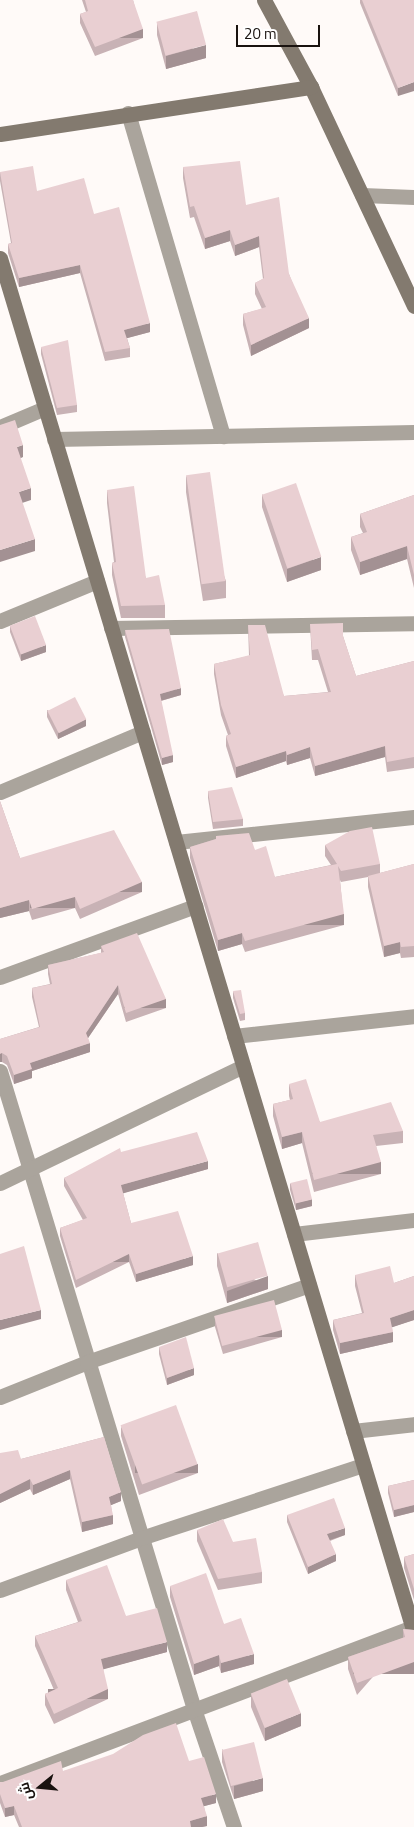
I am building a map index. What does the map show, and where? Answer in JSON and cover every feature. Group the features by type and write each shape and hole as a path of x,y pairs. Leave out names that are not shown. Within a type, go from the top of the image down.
{"street":[{"path":"264,0 310,87 414,306"},
{"path":"0,134 128,113 310,87"},
{"path":"128,113 223,436"},
{"path":"362,195 414,198"},
{"path":"0,258 363,1465 410,1603 413,1630 194,1709 0,1783"},
{"path":"0,427 46,408"},
{"path":"54,439 414,432"},
{"path":"0,621 98,581"},
{"path":"111,628 414,623"},
{"path":"0,792 143,732"},
{"path":"176,842 414,817"},
{"path":"0,977 195,906"},
{"path":"234,1036 414,1016"},
{"path":"0,1182 243,1066"},
{"path":"0,1071 141,1538 194,1709 234,1827"},
{"path":"294,1234 414,1220"},
{"path":"0,1397 87,1362 309,1285"},
{"path":"353,1431 414,1424"},
{"path":"0,1590 141,1538 363,1465"}],"building":[{"path":"85,0 133,0 143,29 95,47 80,14 88,11"},
{"path":"362,0 414,0 414,82 398,88"},
{"path":"197,11 206,45 165,56 156,22"},
{"path":"240,161 246,205 279,197 289,274 309,318 251,345 243,314 266,307 255,283 264,278 259,236 235,245 230,230 205,238 194,206 190,207 183,167"},
{"path":"33,166 37,191 84,178 94,214 119,207 150,323 124,330 130,348 105,352 80,265 19,278 8,244 12,243 0,172"},
{"path":"68,340 77,405 57,408 41,347"},
{"path":"15,420 23,445 17,447 31,488 19,492 35,539 0,550 0,425"},
{"path":"210,472 225,581 202,584 186,475"},
{"path":"296,483 321,557 287,568 262,495"},
{"path":"134,486 146,578 159,575 165,605 121,606 112,563 116,562 107,490"},
{"path":"414,495 414,575 407,546 360,562 351,537 367,532 360,514"},
{"path":"35,616 46,645 21,655 10,626"},
{"path":"343,623 343,636 356,676 414,661 414,757 387,762 385,746 315,766 310,747 287,755 286,751 236,767 226,736 231,734 221,705 214,664 250,655 248,625 265,625 284,696 331,692 318,649 312,650 310,624"},
{"path":"169,629 181,688 160,694 173,755 162,758 125,630"},
{"path":"75,697 86,719 59,733 47,711"},
{"path":"232,787 243,819 213,822 208,791"},
{"path":"0,801 20,858 114,830 142,882 80,909 75,897 32,909 29,900 0,908"},
{"path":"372,827 380,864 341,871 338,866 344,914 245,941 242,933 218,940 190,847 216,839 216,836 249,833 255,850 266,846 275,877 337,864 325,845 350,831"},
{"path":"414,864 414,946 401,947 400,942 384,946 368,876"},
{"path":"137,933 166,999 126,1013 118,985 86,1033 90,1043 30,1063 32,1069 14,1075 7,1056 2,1053 0,1054 0,1039 40,1027 32,988 52,984 48,965 104,952 101,946"},
{"path":"241,990 245,1013 240,1014 233,991"},
{"path":"306,1079 320,1122 391,1102 403,1131 373,1135 381,1162 314,1180 302,1132 282,1137 273,1104 293,1099 289,1084"},
{"path":"197,1132 208,1161 121,1185 131,1223 178,1211 193,1256 136,1274 129,1254 76,1280 60,1228 87,1218 64,1178 120,1148 121,1152"},
{"path":"307,1179 312,1199 296,1203 291,1183"},
{"path":"258,1242 268,1276 227,1287 218,1254"},
{"path":"24,1246 41,1310 0,1320 0,1254"},
{"path":"390,1266 394,1283 414,1276 414,1310 390,1318 393,1332 340,1343 333,1320 364,1313 355,1275"},
{"path":"274,1300 282,1330 222,1346 214,1316"},
{"path":"186,1337 194,1368 167,1378 159,1347"},
{"path":"176,1405 198,1464 142,1484 121,1425"},
{"path":"104,1437 121,1492 109,1497 113,1515 82,1522 70,1470 33,1485 30,1479 0,1494 0,1453 18,1450 21,1459"},
{"path":"414,1480 414,1505 394,1510 388,1486"},
{"path":"334,1498 345,1528 327,1534 336,1554 308,1567 287,1515"},
{"path":"223,1519 233,1542 256,1538 262,1572 218,1579 197,1530"},
{"path":"414,1554 414,1589 404,1557"},
{"path":"107,1565 126,1616 157,1608 167,1642 101,1659 108,1689 54,1714 45,1694 58,1688 35,1636 82,1621 66,1580"},
{"path":"206,1573 224,1624 241,1618 254,1654 221,1663 219,1655 194,1664 170,1586"},
{"path":"403,1629 414,1630 414,1662 357,1683 348,1657 405,1637"},
{"path":"287,1679 301,1713 265,1728 251,1694"},
{"path":"176,1723 189,1761 204,1757 216,1794 201,1798 207,1816 190,1821 191,1827 22,1827 14,1806 5,1808 0,1794 0,1782 61,1761 63,1771 113,1754 143,1735"},
{"path":"254,1742 263,1778 231,1786 222,1750"}]}
